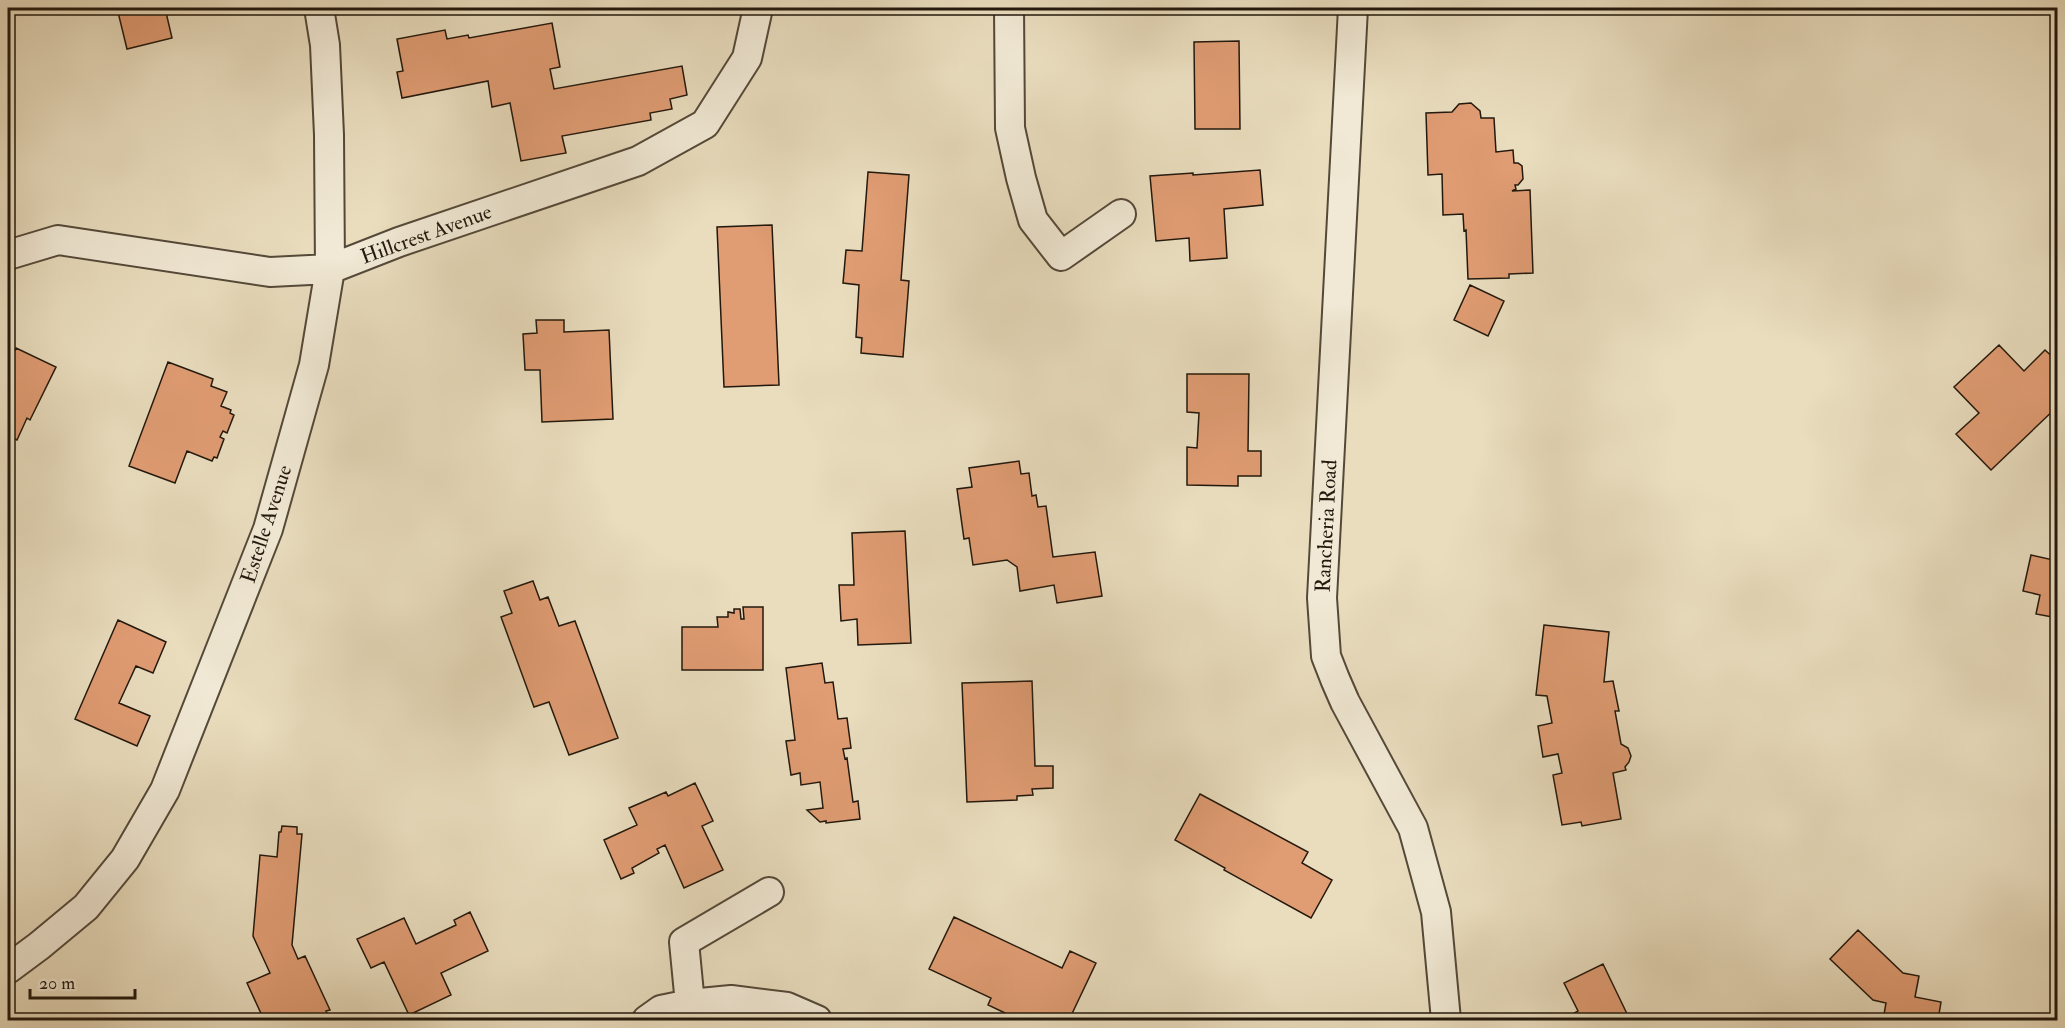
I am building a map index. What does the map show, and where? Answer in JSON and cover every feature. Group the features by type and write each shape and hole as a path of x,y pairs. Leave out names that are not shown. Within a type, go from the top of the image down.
{"street":[{"name":"Estelle Avenue","path":"8,969 86,907 125,859 165,790 268,529 314,365 330,269 329,135 325,45 318,8"},
{"name":"Hillcrest Avenue","path":"8,255 58,240 270,272 330,269 409,238 638,161 705,124 747,58 758,8"},
{"path":"1009,8 1010,128 1033,220 1061,256 1122,214"},
{"name":"Rancheria Road","path":"1353,8 1322,598 1323,627 1326,656 1345,702 1413,828 1436,912 1446,1020"},
{"path":"690,1004 684,942 770,892"},
{"path":"646,1020 661,1010 690,1004 731,1000 787,1007 818,1020"}],"building":[{"path":"117,8 165,8 172,38 127,49"},
{"path":"552,23 560,67 550,69 554,89 682,66 687,95 670,99 672,109 650,113 651,120 562,136 566,153 521,161 510,103 492,107 488,81 402,98 397,72 403,71 397,39 445,30 447,39 468,35 469,38"},
{"path":"1239,41 1240,129 1195,129 1194,42"},
{"path":"1471,103 1480,111 1481,118 1494,118 1496,152 1513,150 1514,163 1522,166 1523,179 1515,185 1516,189 1512,191 1530,190 1533,273 1509,274 1509,278 1468,279 1463,214 1443,215 1442,174 1428,175 1426,113 1452,112 1459,104"},
{"path":"1260,170 1263,205 1224,209 1227,258 1190,261 1189,238 1156,241 1150,176"},
{"path":"868,172 909,175 901,280 909,281 903,357 861,353 862,338 856,337 859,285 843,283 846,250 862,251"},
{"path":"772,225 779,385 724,387 717,227"},
{"path":"1470,285 1504,301 1488,336 1454,320"},
{"path":"536,320 564,320 564,332 609,330 613,419 542,422 540,370 525,370 523,334 537,333"},
{"path":"1999,345 2024,371 2045,350 2058,362 2058,406 1991,470 1956,434 1979,413 1954,387"},
{"path":"16,348 56,367 30,420 27,418 17,440 8,436 8,365"},
{"path":"168,362 213,379 211,386 227,392 221,406 231,410 230,413 234,415 227,433 223,431 220,437 224,439 217,458 214,457 212,461 187,451 175,483 129,466"},
{"path":"1187,374 1249,374 1248,451 1261,451 1261,476 1238,476 1238,486 1187,485 1187,447 1197,448 1199,413 1187,412"},
{"path":"1019,461 1021,474 1029,473 1032,496 1036,495 1038,507 1046,506 1053,557 1095,552 1102,596 1057,603 1054,585 1020,591 1017,567 1007,560 973,565 969,538 964,539 957,489 972,487 969,468"},
{"path":"905,531 911,643 858,645 857,619 841,621 839,585 854,585 852,533"},
{"path":"2031,555 2058,561 2058,618 2036,614 2040,595 2023,591"},
{"path":"533,581 540,600 548,597 559,626 575,621 618,738 569,755 549,702 534,707 501,617 512,613 504,591"},
{"path":"743,607 763,607 763,670 682,670 682,627 718,627 717,617 728,617 728,612 734,613 734,609 740,609 741,619 744,619"},
{"path":"118,620 166,642 153,673 136,666 119,703 150,716 137,746 75,719"},
{"path":"1544,625 1609,632 1604,682 1613,681 1619,711 1615,711 1621,744 1628,748 1631,756 1625,767 1626,770 1613,773 1621,819 1582,826 1581,822 1562,825 1553,775 1562,773 1558,754 1543,757 1538,726 1552,723 1547,696 1536,695"},
{"path":"822,663 825,683 833,682 838,719 847,718 851,748 843,749 845,759 847,758 853,802 858,801 860,819 820,822 807,810 823,808 820,782 801,785 800,773 791,775 786,741 795,740 786,668"},
{"path":"1032,681 1035,766 1053,766 1053,788 1032,789 1033,795 1017,796 1017,800 967,802 962,683"},
{"path":"695,783 713,821 702,826 723,870 684,888 665,845 657,849 659,853 632,868 634,873 621,879 604,840 637,825 629,808 666,792 668,796"},
{"path":"1200,794 1308,852 1302,863 1332,880 1311,918 1175,840"},
{"path":"282,826 297,827 297,834 302,834 292,945 298,959 305,956 330,1010 326,1011 330,1019 327,1020 264,1020 247,983 270,973 253,936 260,855 277,857 279,832"},
{"path":"470,912 488,951 441,973 451,995 409,1015 384,962 371,968 357,939 404,918 416,944 456,925 454,920"},
{"path":"954,917 1062,968 1070,951 1096,963 1069,1020 1003,1020 1005,1013 988,1005 991,998 929,969"},
{"path":"1858,930 1903,973 1919,976 1915,997 1941,1002 1938,1020 1883,1020 1886,1003 1873,1000 1830,959"},
{"path":"1603,964 1630,1020 1571,1020 1569,1016 1578,1011 1564,983"}]}
